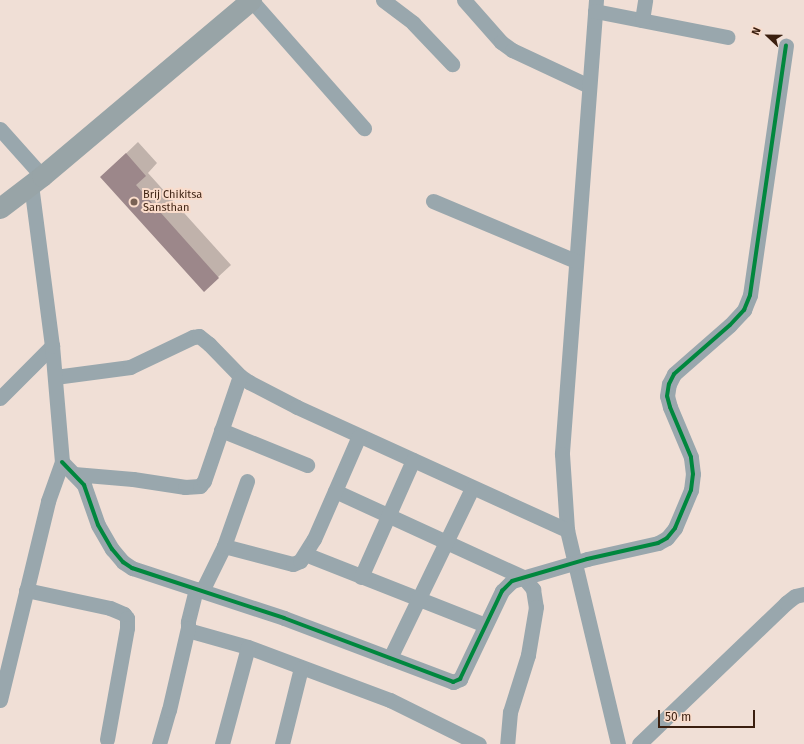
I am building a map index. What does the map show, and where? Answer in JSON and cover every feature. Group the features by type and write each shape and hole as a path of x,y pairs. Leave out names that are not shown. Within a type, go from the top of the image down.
{"street":[{"path":"0,208 36,180 251,0 364,128"},
{"path":"383,0 413,23 452,64"},
{"path":"464,0 501,42 512,50 589,86"},
{"path":"642,20 644,0"},
{"path":"618,744 567,530 562,454 596,6 642,20 728,37"},
{"path":"62,462 84,485 98,525 112,549 123,562 132,568 284,618 453,682 460,678 502,591 512,581 575,563 658,543 667,538 675,528 691,490 693,474 691,457 670,407 667,396 669,384 674,374 730,325 744,310 750,295 786,46"},
{"path":"0,129 36,180 62,462 48,501 0,700"},
{"path":"433,201 576,261"},
{"path":"55,377 130,367 193,337 199,336 209,344 240,376 297,407 567,530"},
{"path":"0,398 52,346"},
{"path":"74,474 133,479 194,488 200,486 204,481 240,376"},
{"path":"221,430 307,465"},
{"path":"224,546 293,564 300,561 314,539 359,436"},
{"path":"361,577 413,460"},
{"path":"159,744 170,710 188,628 199,590 224,546 247,481"},
{"path":"390,658 472,488"},
{"path":"335,491 523,577 533,589 536,607 528,655 510,712 507,744"},
{"path":"305,554 418,600 485,625"},
{"path":"26,590 110,608 124,614 127,618 107,739"},
{"path":"639,744 786,603 795,596 804,594"},
{"path":"188,628 195,632 248,647 390,700 479,744"},
{"path":"222,744 248,647"},
{"path":"282,744 301,668"}],"building":[{"path":"126,153 146,176 136,185 219,278 204,292 100,177"}],"cycle path":[{"path":"62,462 84,485 98,525 112,549 123,562 132,568 284,618 453,682 460,679 502,591 512,581 587,559 658,543 667,538 675,528 691,490 693,474 691,457 670,407 667,396 669,384 674,374 730,325 744,310 750,295 786,46"}],"place":[{"name":"Brij Chikitsa Sansthan","path":"134,202"}]}
